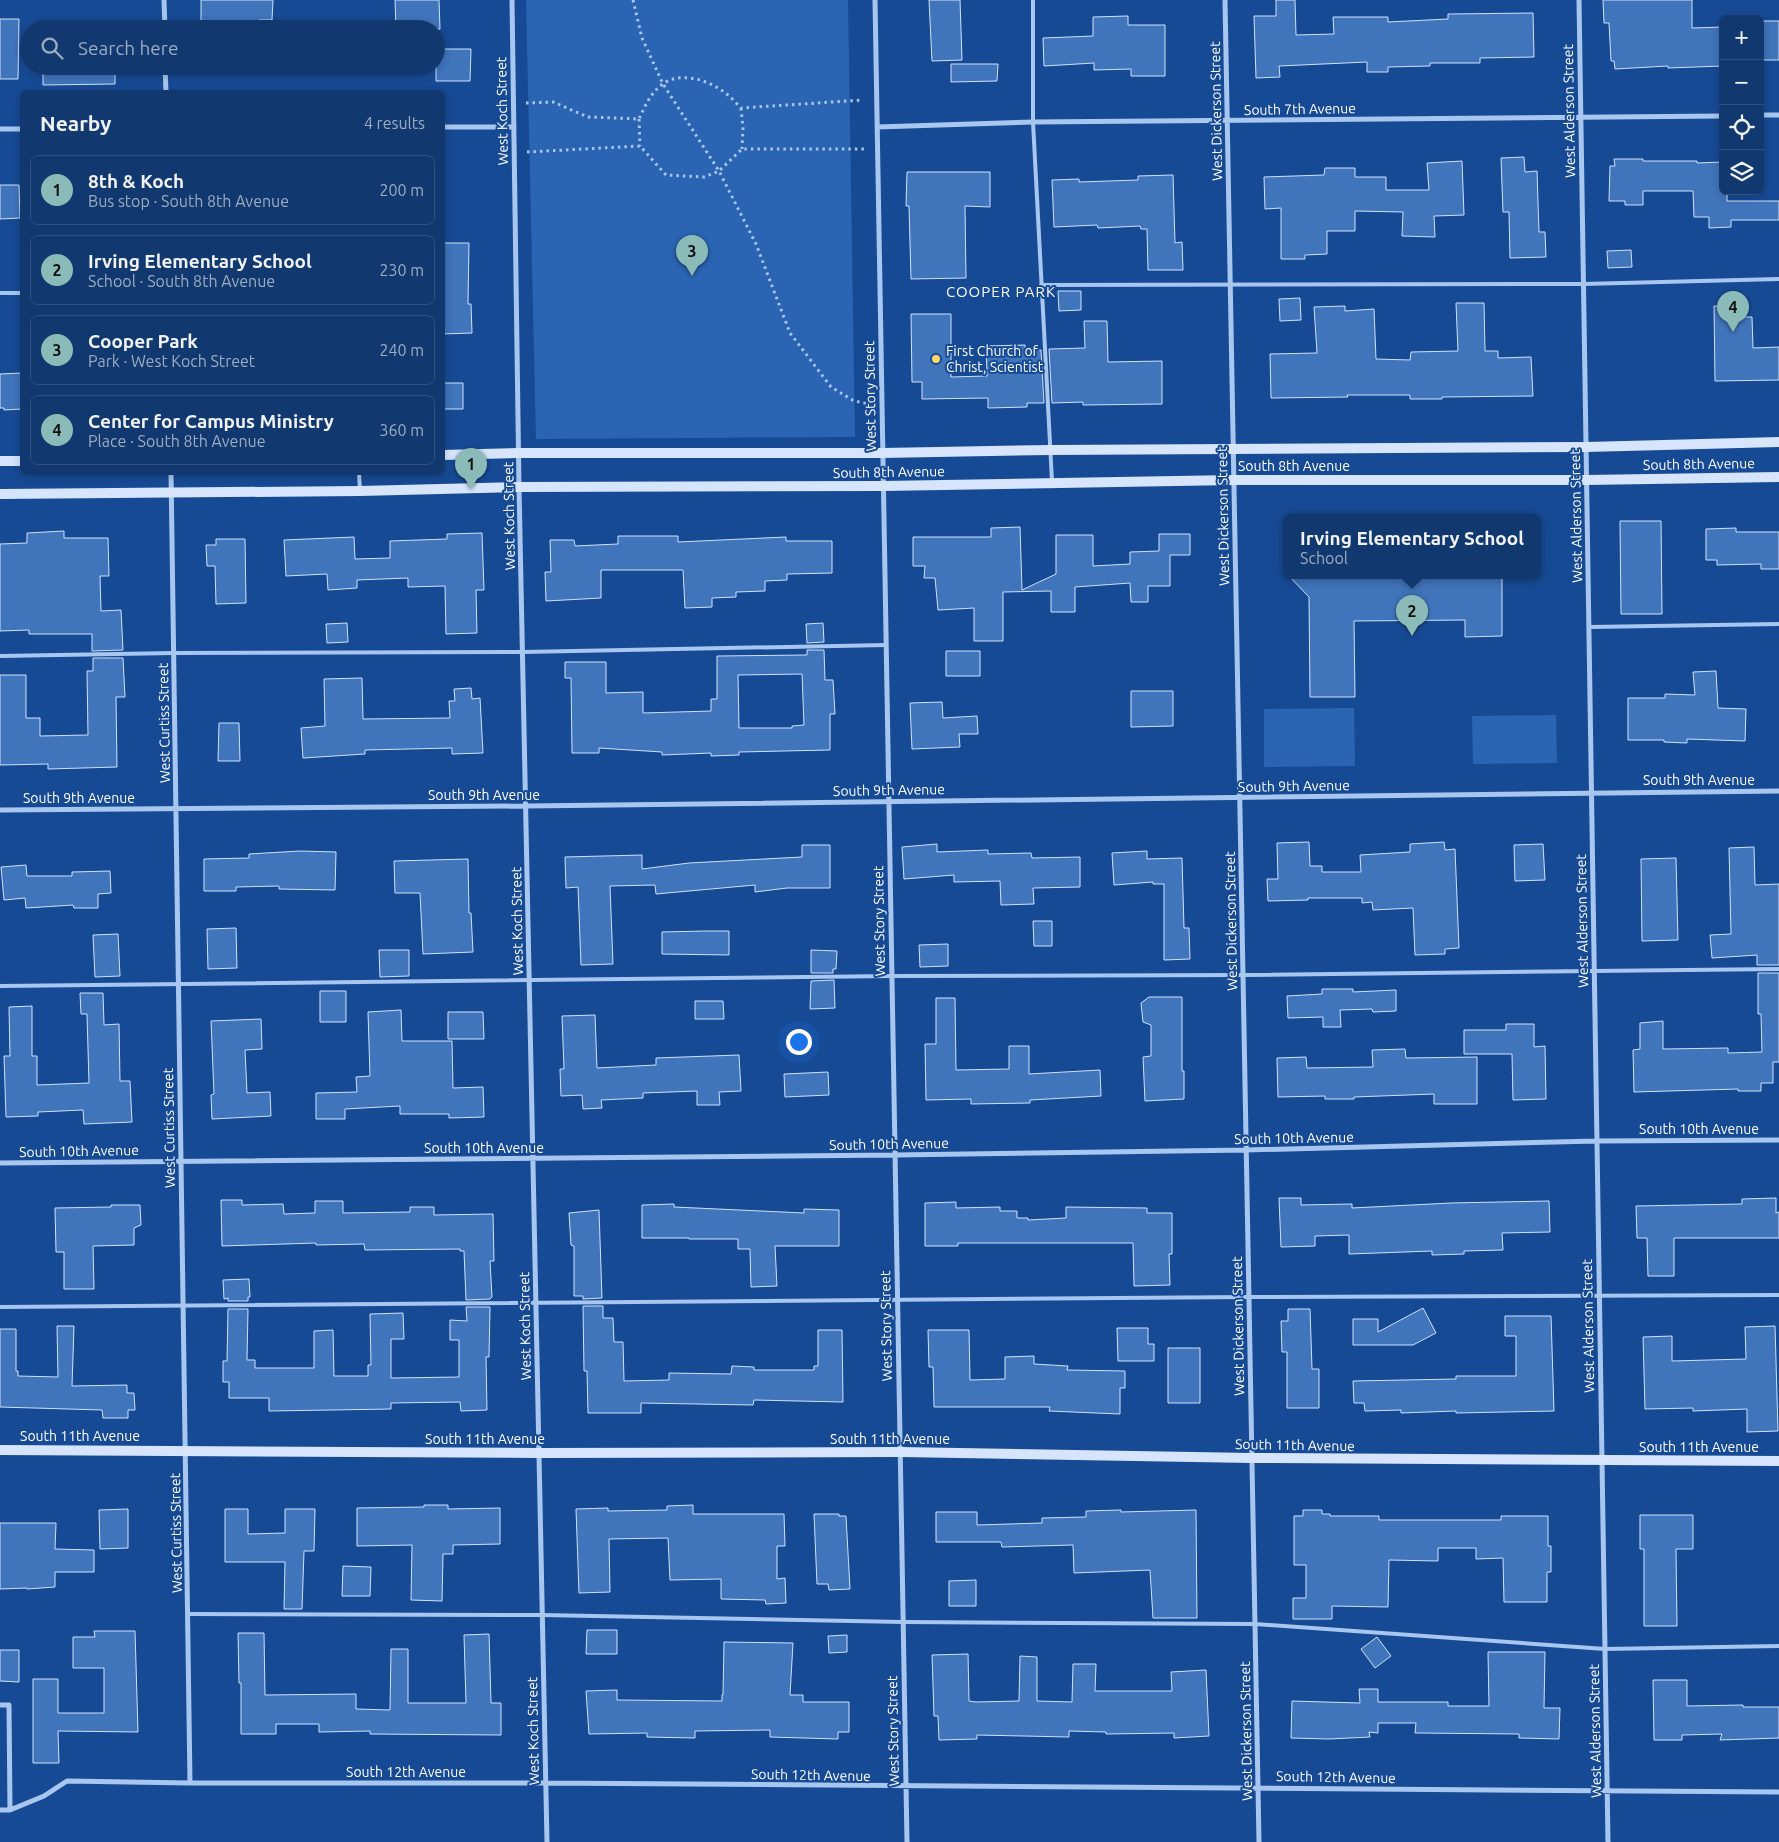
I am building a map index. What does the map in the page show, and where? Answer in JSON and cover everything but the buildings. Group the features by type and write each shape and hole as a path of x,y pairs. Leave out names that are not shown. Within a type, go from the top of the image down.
{"street":[{"path":"164,0 165,20"},
{"name":"West Koch Street","path":"512,0 518,453 546,1842"},
{"name":"West Story Street","path":"875,0 907,1842"},
{"name":"West Dickerson Street","path":"1225,0 1259,1842"},
{"name":"West Alderson Street","path":"1579,0 1608,1842"},
{"path":"165,75 166,90"},
{"path":"1764,115 1779,115"},
{"name":"South 7th Avenue","path":"877,126 1033,122 1719,116"},
{"path":"445,127 514,127"},
{"path":"0,129 20,129"},
{"name":"South 8th Avenue","path":"445,455 518,453 882,454 1051,450 1586,447 1779,442"},
{"path":"0,461 20,461"},
{"name":"West Curtiss Street","path":"171,475 190,1783"},
{"name":"South 8th Avenue","path":"0,494 883,486 1234,480 1586,480 1779,477"},
{"name":"South 9th Avenue","path":"0,810 526,806 1779,791"},
{"name":"South 10th Avenue","path":"0,1163 895,1155 1246,1150 1597,1141 1779,1140"},
{"name":"South 11th Avenue","path":"0,1450 539,1453 900,1452 1252,1458 1779,1461"},
{"path":"0,1705 9,1705 10,1810"},
{"name":"South 12th Avenue","path":"0,1810 10,1810 44,1796 67,1781 1779,1792"}],"lane":[{"path":"1033,0 1033,122 1052,484"},
{"path":"1041,285 1583,284 1779,279"},
{"path":"0,293 20,293"},
{"path":"359,475 360,491"},
{"path":"1588,627 1779,624"},
{"path":"0,656 174,653 523,652 886,645"},
{"path":"0,986 1779,969"},
{"path":"0,1307 1249,1297 1779,1295"},
{"path":"188,1614 542,1615 903,1622 1255,1624 1605,1649 1779,1646"}],"path":[{"path":"633,0 642,38 663,84 719,170 756,244 790,333 831,387 854,401 882,406"},
{"path":"742,149 743,128 741,108 724,91 700,80 680,77 663,84 648,99 639,119 640,146 666,175 704,177 719,170 742,149 878,149"},
{"path":"741,108 877,99"},
{"path":"514,103 552,102 588,116 639,119"},
{"path":"514,152 640,146"}],"shaded area":[{"path":"526,0 848,0 855,437 536,439"},
{"path":"1354,708 1355,766 1264,767 1264,709"},
{"path":"1556,715 1557,763 1473,764 1472,716"}],"place":[{"name":"Cooper Park","path":"692,276"},
{"name":"Center for Campus Ministry","path":"1733,332"},
{"name":"First Church of Christ, Scientist","path":"936,359"},
{"name":"8th & Koch","path":"471,489"},
{"name":"Irving Elementary School","path":"1412,636"}],"district":[{"name":"COOPER PARK","path":"1001,291"}]}
